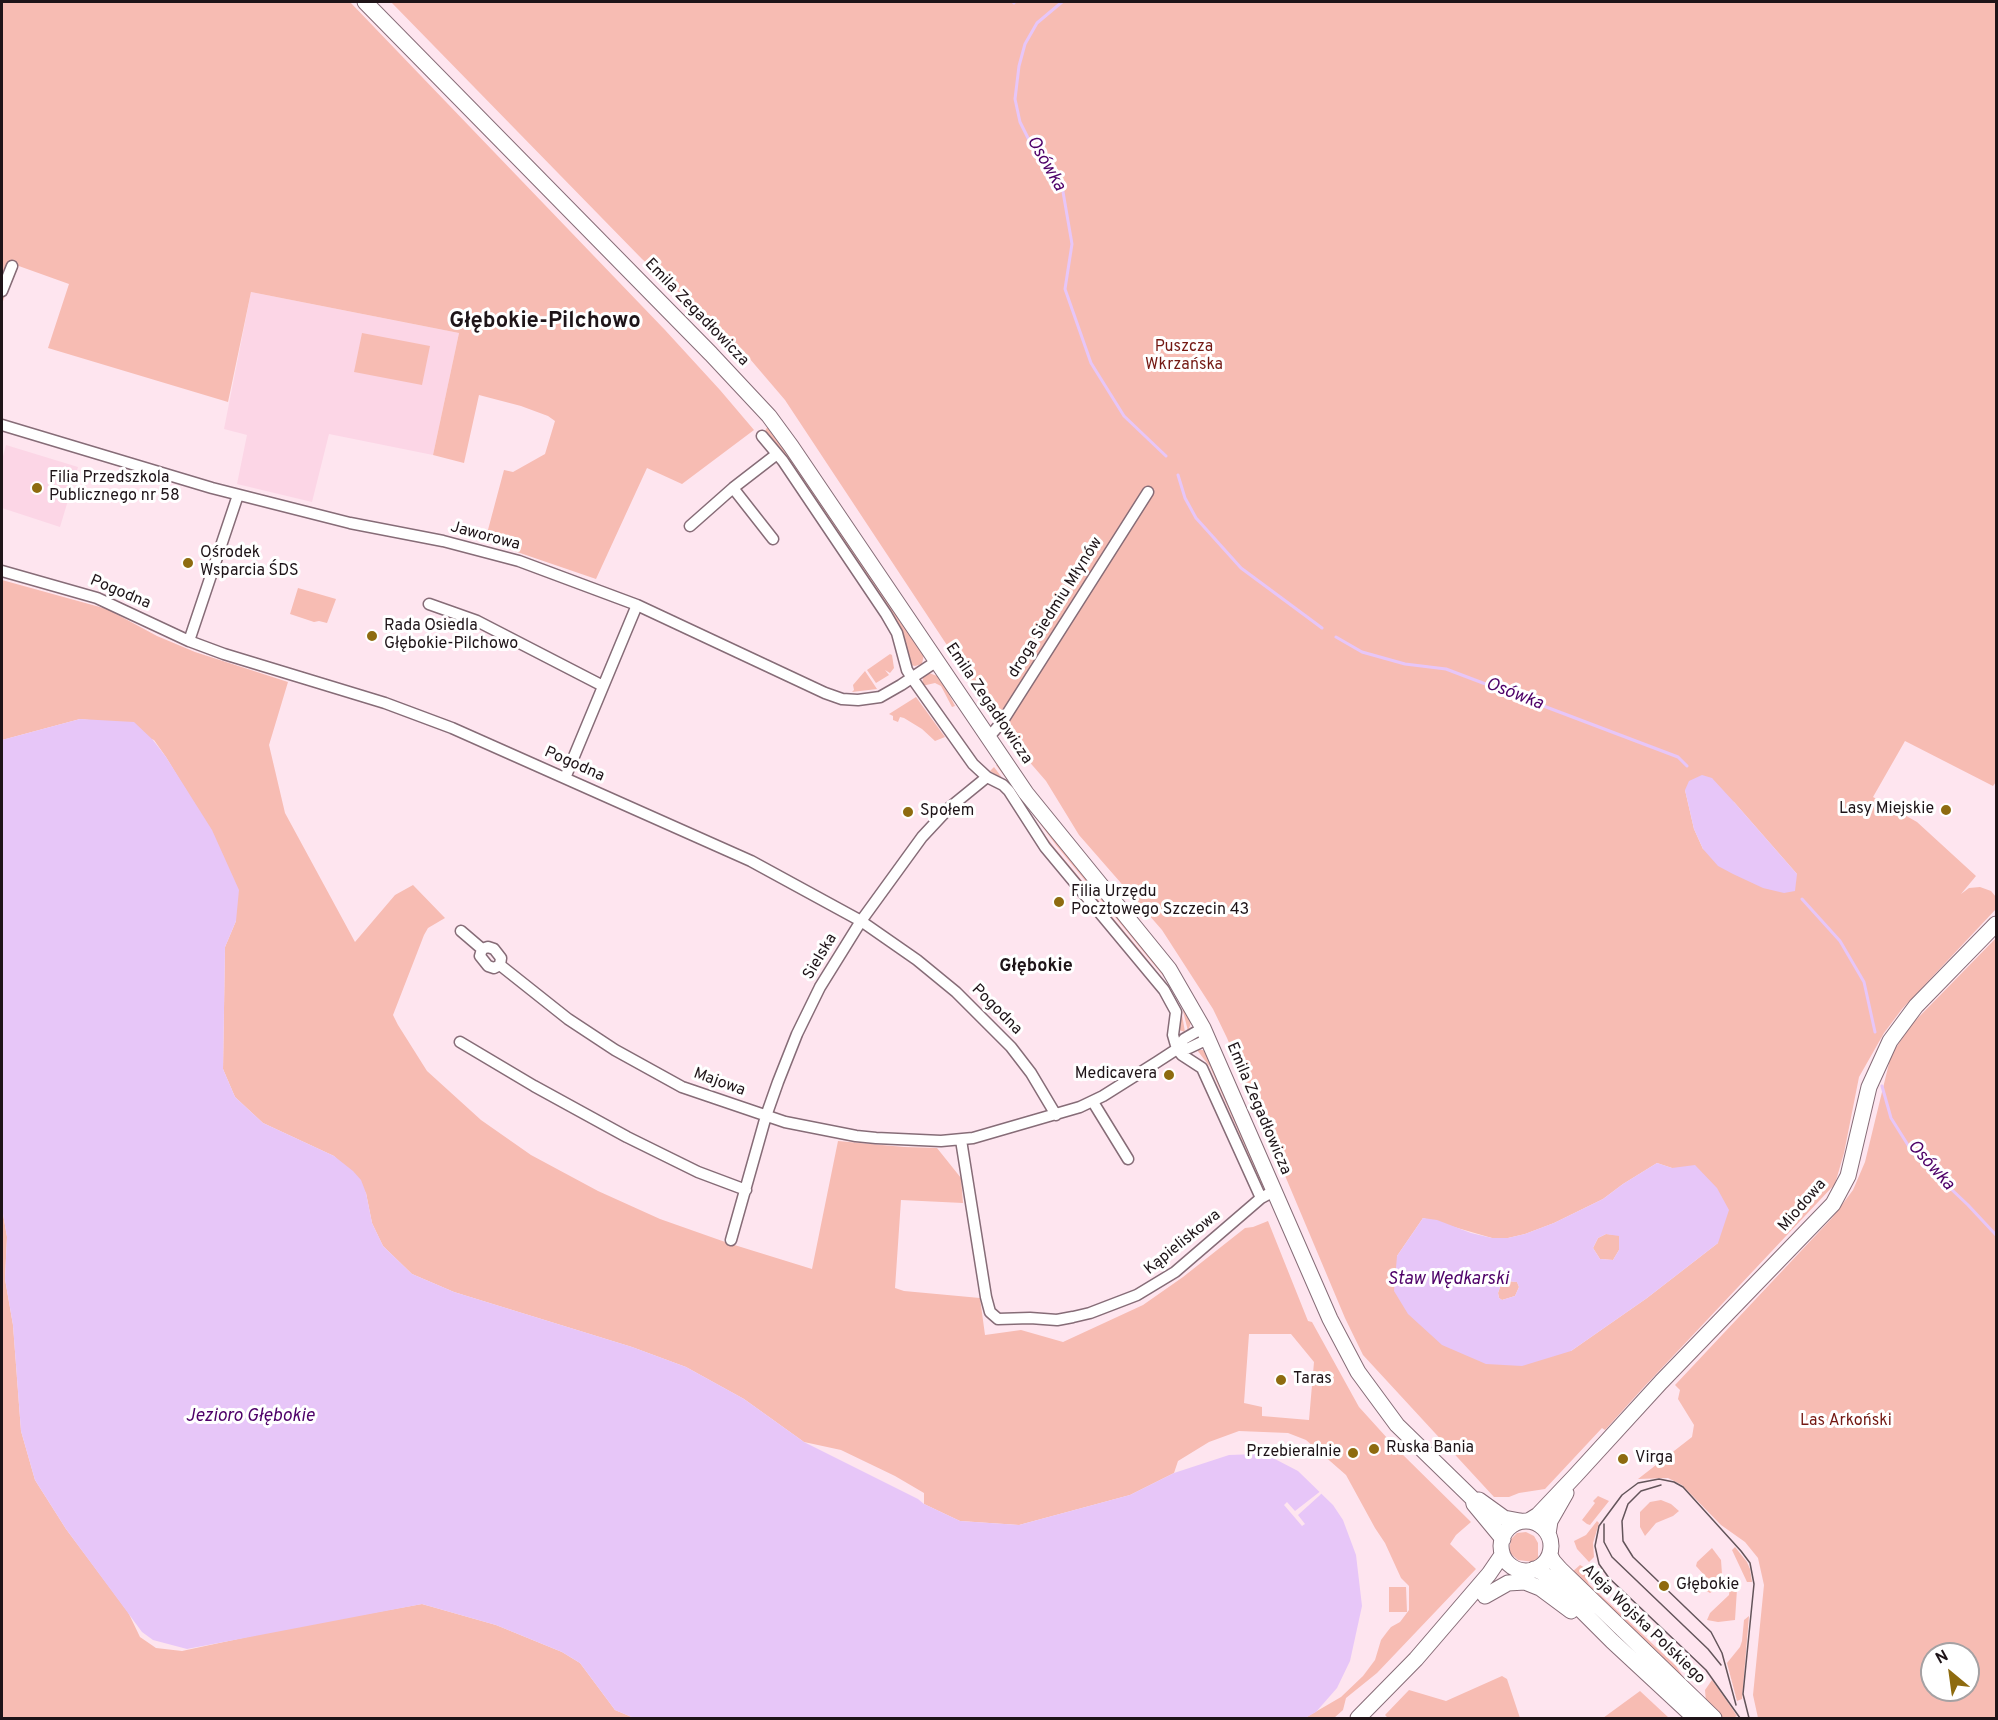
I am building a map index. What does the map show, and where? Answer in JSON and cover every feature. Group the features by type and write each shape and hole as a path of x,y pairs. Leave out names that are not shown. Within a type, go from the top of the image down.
{"main road":[{"name":"Emila Zegadłowicza","path":"365,2 763,409 803,462 988,738 1048,822 1163,960 1190,1002 1205,1033 1267,1195 1363,1380 1403,1432 1473,1499 1504,1518 1525,1520"},
{"name":"Miodowa","path":"1525,1520 1538,1515 1835,1201 1850,1170 1870,1082 1890,1041 1916,1006 1996,924"},
{"name":"Miodowa","path":"1548,1534 1550,1521 1575,1476"},
{"name":"Emila Zegadłowicza","path":"1473,1499 1474,1504 1503,1539"},
{"path":"1358,1719 1416,1659 1489,1574 1502,1555 1503,1539 1507,1531 1525,1520 1539,1525 1548,1534 1551,1555 1545,1563 1534,1569 1515,1567 1508,1563 1502,1555"},
{"name":"Aleja Wojska Polskiego","path":"1551,1555 1553,1562 1713,1719"},
{"path":"1416,1659 1515,1567"},
{"name":"Aleja Wojska Polskiego","path":"1534,1569 1550,1580 1695,1719"},
{"path":"1485,1596 1508,1583 1533,1584 1612,1641"}],"street":[{"path":"2,291 12,266"},
{"name":"Jaworowa","path":"2,425 166,476 238,495 350,523 443,541 499,555 560,575 637,605 842,699 858,700 880,697 937,661"},
{"path":"762,436 777,454 892,624 907,670 973,765 1009,791 1045,847 1164,990 1176,1012 1174,1040 1177,1049 1202,1068 1267,1195"},
{"path":"690,526 733,488 777,454"},
{"path":"733,488 773,539"},
{"name":"droga Siedmiu Młynów","path":"988,738 1002,722 1148,492"},
{"path":"189,641 238,495"},
{"name":"Pogodna","path":"2,571 97,598 189,641 385,703 452,728 751,861 861,921 917,960 956,992 987,1020 1011,1047 1031,1073 1056,1115"},
{"path":"429,604 477,621 603,686"},
{"path":"565,777 637,605"},
{"name":"Sielska","path":"731,1240 766,1116 787,1057 820,987 861,921 930,827 987,777"},
{"name":"Majowa","path":"461,931 482,949 488,947 494,949 501,958 500,965 550,1007 615,1050 682,1087 766,1116 806,1127 856,1136 922,1141 961,1140 999,1132 1093,1102 1177,1049 1184,1039 1205,1033"},
{"path":"460,1042 627,1137 698,1172 746,1190"},
{"path":"1093,1102 1128,1159"},
{"name":"Kąpieliskowa","path":"961,1140 986,1297 990,1312 998,1319 1057,1320 1090,1313 1137,1295 1166,1279 1267,1195"}],"shaded area":[{"path":"251,292 459,333 433,455 329,434 312,502 237,484 247,435 224,429"},
{"name":"Filia Przedszkola Publicznego nr 58","path":"6,445 78,467 60,527 2,508 2,460"}],"green space":[{"path":"2,2 350,2 665,330 754,430 682,484 647,468 596,579 485,541 504,470 513,472 545,454 555,421 521,406 479,395 464,463 433,455 459,333 251,292 228,402 48,348 69,284 16,265 2,304"},
{"name":"Puszcza Wkrzańska","path":"391,2 1996,2 1996,782 1993,786 1905,741 1873,797 1917,822 1976,876 1961,894 1969,888 1980,887 1991,891 1996,897 1996,909 1902,1009 1884,1033 1859,1077 1844,1153 1835,1184 1605,1430 1602,1428 1545,1489 1509,1497 1494,1497 1363,1355 1345,1318 1227,1038 1213,1009 1162,930 1079,835 1046,781 1007,736 785,400 744,352 642,259","holes":["1685,790 1734,802 1797,874 1703,849 1694,829","1657,1163 1672,1168 1718,1243 1647,1298 1571,1351 1397,1256 1423,1218 1492,1238 1508,1238 1554,1223 1603,1199"]},
{"path":"362,333 430,346 422,385 354,372"},
{"path":"769,424 924,654 922,664 911,665 903,637 764,433"},
{"path":"2,580 107,609 157,636 195,652 288,682 269,745 285,813 355,942 395,895 413,885 445,918 428,928 424,935 393,1015 427,1071 481,1120 531,1155 598,1191 660,1219 812,1269 838,1141 937,1148 961,1178 963,1203 901,1200 895,1288 904,1291 980,1298 985,1335 1021,1330 1063,1342 1143,1305 1245,1228 1268,1221 1308,1321 1312,1322 1359,1407 1398,1450 1471,1522 1456,1535 1450,1544 1476,1569 1377,1673 1346,1698 1343,1710 1334,1718 1305,1718 1341,1697 1363,1676 1375,1660 1381,1640 1409,1610 1409,1586 1401,1578 1385,1543 1346,1475 1306,1440 1288,1433 1239,1431 1209,1442 1178,1461 1174,1473 1130,1495 1019,1525 960,1521 924,1504 924,1493 895,1476 841,1450 804,1442 744,1399 686,1367 632,1347 454,1292 412,1274 383,1246 372,1223 366,1193 334,1156 263,1123 235,1097 223,1069 225,947 236,921 187,792 154,740 99,721 80,719 2,740","holes":["1249,1334 1291,1334 1314,1362 1309,1420 1262,1416 1262,1407 1244,1403"]},
{"path":"298,588 336,599 327,623 314,622 290,614"},
{"path":"890,654 894,668 890,673 885,670 889,675 876,683 867,670"},
{"path":"865,671 877,689 852,692 853,685"},
{"path":"929,673 940,677 955,706 952,707 941,686 935,683 922,686 923,677"},
{"path":"916,697 945,737 935,741 922,729 904,718 900,717 898,722 893,720 893,716 889,714"},
{"path":"999,763 1144,943 1169,983 1056,845 996,765"},
{"path":"994,767 1053,846 1143,954 1171,991 1181,1009 1185,1032 1179,1030 1158,975 1051,847 1011,790 990,771"},
{"name":"Las Arkoński","path":"1996,938 1996,1718 1758,1718 1753,1695 1764,1585 1758,1558 1745,1542 1721,1525 1682,1485 1668,1478 1638,1479 1692,1437 1694,1425 1678,1399 1680,1390 1675,1385 1832,1218 1853,1190 1865,1162 1891,1055 1912,1024"},
{"path":"1171,986 1192,1020 1188,1031 1181,1003"},
{"path":"1197,1050 1203,1050 1209,1054 1265,1186 1263,1188 1210,1067"},
{"path":"2,1208 7,1237 5,1279 13,1325 21,1431 35,1480 66,1529 128,1612 140,1637 156,1648 182,1651 289,1628 422,1604 496,1625 562,1652 580,1663 615,1710 634,1718 2,1718"},
{"path":"1606,1234 1619,1235 1619,1250 1613,1260 1600,1259 1593,1248 1598,1238"},
{"path":"1507,1281 1517,1282 1519,1287 1515,1296 1502,1300 1498,1293 1501,1284"},
{"path":"1598,1496 1609,1501 1590,1525 1587,1524 1582,1520"},
{"path":"1661,1500 1671,1504 1679,1511 1656,1523 1645,1536 1640,1527 1640,1512 1650,1502"},
{"path":"1597,1521 1599,1523 1593,1543 1594,1557 1589,1562 1577,1549 1574,1541 1586,1535"},
{"path":"1526,1532 1534,1536 1538,1543 1538,1558 1534,1562 1518,1560 1509,1552 1511,1539 1517,1533"},
{"path":"1735,1547 1747,1562 1752,1582 1747,1582 1732,1550"},
{"path":"1712,1548 1721,1560 1722,1574 1721,1586 1710,1593 1698,1586 1706,1577 1696,1566 1697,1562"},
{"path":"1580,1565 1587,1569 1586,1578 1589,1584 1676,1666 1686,1681 1571,1573"},
{"path":"1731,1579 1735,1579 1737,1589 1735,1620 1718,1622 1707,1620 1710,1613 1729,1595"},
{"path":"1389,1587 1406,1587 1407,1612 1389,1612"},
{"path":"1749,1616 1742,1699 1737,1701 1727,1663 1740,1647 1744,1620"},
{"path":"1502,1676 1507,1679 1520,1718 1388,1718 1385,1715 1409,1690 1446,1701"},
{"path":"1712,1680 1737,1716 1719,1718 1706,1702 1705,1690"},
{"path":"1640,1691 1669,1718 1603,1718"}],"water":[{"name":"Jezioro Głębokie","path":"80,719 134,722 153,740 212,830 239,890 236,921 225,947 223,1069 235,1097 263,1123 334,1156 353,1171 361,1180 372,1223 383,1246 412,1274 454,1292 632,1347 686,1367 744,1399 804,1442 960,1521 1019,1525 1130,1495 1174,1473 1229,1455 1258,1454 1273,1458 1298,1471 1333,1505 1343,1520 1356,1555 1362,1606 1350,1661 1337,1688 1316,1712 1305,1718 634,1718 615,1710 580,1663 562,1652 496,1625 422,1604 187,1649 153,1640 142,1632 66,1529 35,1480 21,1431 13,1325 5,1279 7,1237 2,1208 2,740"},
{"path":"1702,775 1712,778 1797,874 1795,891 1784,893 1763,888 1718,866 1703,849 1694,829 1685,790 1689,781"},
{"name":"Staw Wędkarski","path":"1657,1163 1672,1168 1695,1165 1717,1188 1729,1210 1718,1243 1647,1298 1571,1351 1522,1366 1486,1364 1442,1345 1408,1314 1394,1291 1397,1256 1423,1218 1437,1220 1492,1238 1508,1238 1554,1223 1603,1199","holes":["1606,1234 1619,1236 1619,1250 1613,1260 1600,1259 1593,1248 1598,1238","1507,1281 1517,1282 1519,1287 1515,1296 1502,1300 1498,1293 1501,1284"]}],"pier":[{"path":"1322,1490 1323,1492 1298,1515 1305,1524 1302,1526 1284,1505 1287,1502 1295,1511"}],"waterway":[{"name":"Osówka","path":"1062,2 1037,23 1025,44 1019,66 1015,99 1020,122 1030,142 1062,186 1072,244 1065,289 1091,363 1124,416 1166,456"},
{"name":"Osówka","path":"1178,475 1185,498 1196,518 1241,568 1322,628"},
{"name":"Osówka","path":"1336,637 1362,652 1405,664 1446,669 1678,757 1687,766"},
{"name":"Osówka","path":"1802,899 1840,941 1864,982 1875,1032"},
{"name":"Osówka","path":"1882,1086 1891,1118 1913,1153 1996,1235"}],"tram line":[{"path":"1740,1718 1706,1670 1609,1578 1599,1564 1595,1546 1599,1526 1622,1495 1638,1483 1659,1479 1674,1482 1683,1487 1750,1563 1754,1584 1743,1694 1749,1718"},
{"path":"1661,1485 1641,1491 1628,1504 1622,1521 1623,1541 1633,1557 1711,1632 1722,1653 1736,1705"},
{"path":"1604,1524 1604,1542 1612,1557 1708,1649 1721,1665"}],"place":[{"name":"Filia Przedszkola Publicznego nr 58","path":"37,488"},
{"name":"Ośrodek Wsparcia ŚDS","path":"188,563"},
{"name":"Rada Osiedla Głębokie-Pilchowo","path":"372,636"},
{"name":"Lasy Miejskie","path":"1946,810"},
{"name":"Społem","path":"908,812"},
{"name":"Filia Urzędu Pocztowego Szczecin 43","path":"1059,902"},
{"name":"Medicavera","path":"1169,1075"},
{"name":"Taras","path":"1281,1380"},
{"name":"Ruska Bania","path":"1374,1449"},
{"name":"Przebieralnie","path":"1353,1453"},
{"name":"Virga","path":"1623,1459"},
{"name":"Głębokie","path":"1664,1586"}],"district":[{"name":"Głębokie-Pilchowo","path":"545,323"},
{"name":"Głębokie","path":"1036,967"}]}
